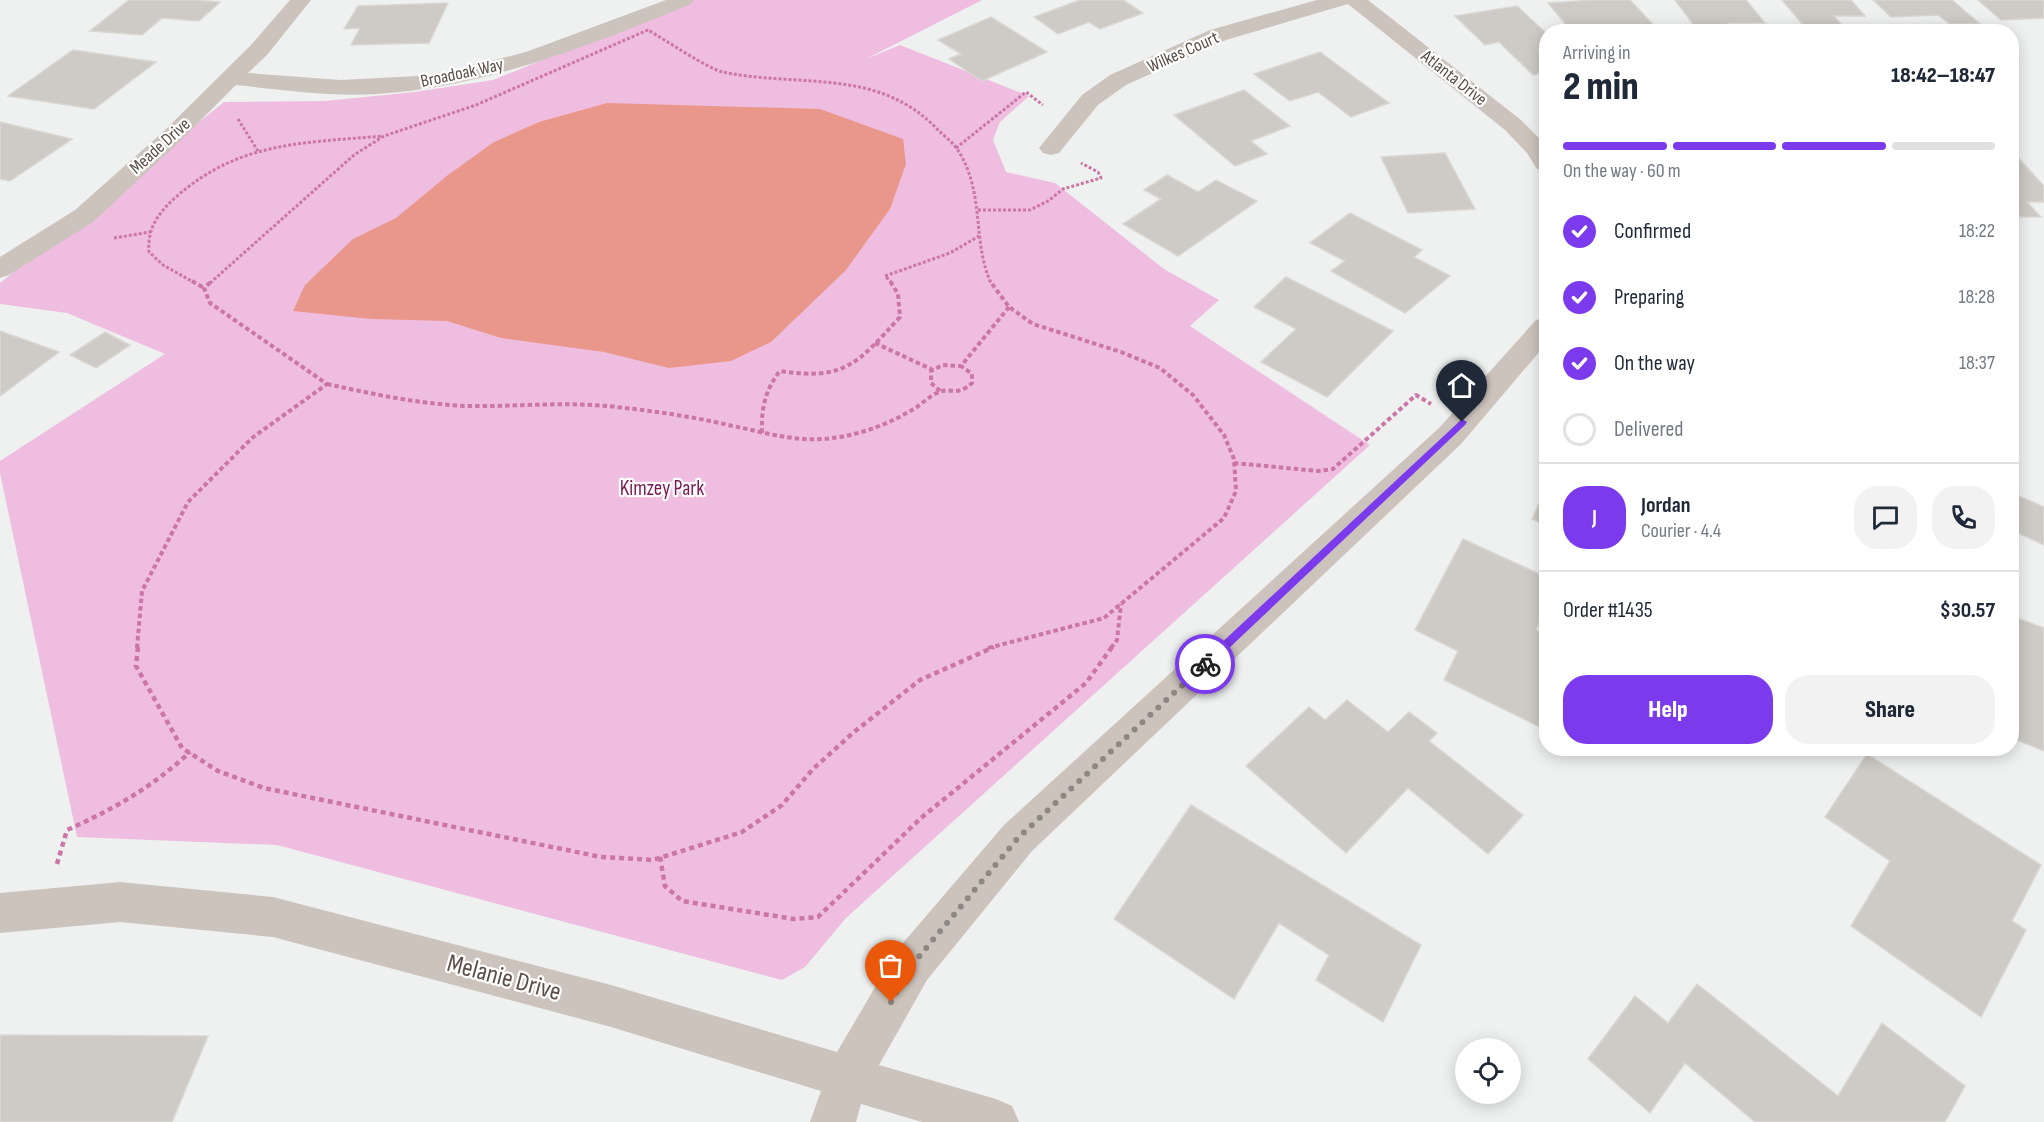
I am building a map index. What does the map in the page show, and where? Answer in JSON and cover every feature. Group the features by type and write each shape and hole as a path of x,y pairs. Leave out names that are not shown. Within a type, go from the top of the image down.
{"street":[{"name":"Meade Drive","path":"0,269 84,216 172,136 231,78 259,50 301,0"},
{"name":"Broadoak Way","path":"231,78 319,87 376,87 430,82 510,64 625,24 684,0"},
{"name":"Wilkes Court","path":"1051,148 1090,100 1118,80 1218,35 1340,0"},
{"name":"Atlanta Drive","path":"1355,0 1514,125 1539,151"},
{"path":"833,1122 847,1078 912,965 1018,838 1462,422 1539,335"},
{"name":"Melanie Drive","path":"0,913 120,902 273,917 611,1006 996,1122"}],"path":[{"path":"327,384 252,438 188,502 142,591 136,666 182,748 218,771 264,788 601,857 653,860 742,832 782,805 813,769 854,732 920,681 938,671 986,649 1104,618 1224,518 1236,491 1234,463 1224,435 1212,417 1193,395 1160,368 1121,352 1033,324 1009,307 992,285 982,264 978,210 972,183 956,148 925,116 909,105 867,87 722,72 648,30 476,105 384,136 263,150 241,157 216,169 172,199 151,227 149,252 163,265 204,288 210,303 327,384 406,402 485,406 552,402 597,405 720,423 776,436 822,439 861,432 891,423 908,415 940,391"},
{"path":"956,148 974,137 982,126 1012,100 1026,92 1070,125"},
{"path":"204,288 354,155 384,136"},
{"path":"978,210 1030,210 1048,201 1063,189 1101,178 1098,172 1051,148"},
{"path":"762,432 764,396 770,382 780,371 815,377 831,375 849,368 900,317 901,304 897,291 885,276 940,257 980,236"},
{"path":"961,366 1009,307"},
{"path":"875,343 933,370"},
{"path":"943,365 961,366 972,374 972,383 965,390 951,393 933,388 930,381 933,370 943,365"},
{"path":"1234,463 1318,471 1333,469 1416,395 1462,422"},
{"path":"660,857 665,886 682,901 794,919 818,917 921,818 1086,683 1117,640 1121,604"},
{"path":"42,909 67,831 123,804 179,764 190,752"}],"green space":[{"name":"Kimzey Park","path":"689,0 982,0 866,59 900,45 1029,96 1000,122 993,140 1006,172 1055,183 1164,269 1219,300 1190,326 1370,445 846,918 805,967 782,980 277,845 77,837 0,473 0,461 165,354 67,313 0,304 0,283 224,102 325,101 415,92 493,80"}],"shaded area":[{"path":"607,103 820,109 903,139 906,164 890,209 846,270 771,342 731,361 669,368 604,352 501,338 447,321 371,319 293,311 305,285 353,239 396,218 448,175 494,142 539,122"}],"building":[{"path":"129,0 220,2 199,21 162,18 142,35 90,31"},
{"path":"1080,0 1123,0 1143,13 1100,29 1089,22 1058,34 1034,17"},
{"path":"1630,0 1652,24 1565,24 1548,3"},
{"path":"1675,0 1746,0 1765,23 1728,23 1693,24"},
{"path":"1782,0 1851,0 1865,16 1834,16 1841,24 1802,24"},
{"path":"1873,0 1952,0 1979,23 1950,24 1938,15 1891,17"},
{"path":"1978,0 2044,0 2044,18 2001,20"},
{"path":"448,3 429,43 351,45 360,28 344,29 358,6"},
{"path":"1517,6 1539,26 1539,74 1533,75 1499,42 1485,45 1455,16"},
{"path":"991,17 1047,52 982,81 949,59 961,54 938,40"},
{"path":"73,50 156,62 94,109 8,96"},
{"path":"1320,52 1389,103 1351,117 1318,92 1290,101 1254,74"},
{"path":"1244,90 1290,126 1251,141 1267,154 1235,166 1174,115"},
{"path":"0,122 72,139 10,181 0,179"},
{"path":"1445,153 1475,209 1408,213 1381,157"},
{"path":"2019,159 2044,186 2044,202 2027,202 2041,217 2019,217"},
{"path":"1167,175 1198,192 1216,180 1257,201 1178,256 1123,224 1161,199 1144,190"},
{"path":"1350,213 1422,250 1414,257 1450,276 1405,313 1331,271 1345,261 1310,243"},
{"path":"1286,277 1393,331 1327,397 1261,362 1296,329 1254,307"},
{"path":"0,331 59,352 0,396"},
{"path":"105,332 130,345 96,368 70,355"},
{"path":"2019,496 2044,507 2044,545 2019,533"},
{"path":"1539,504 1539,522 1532,519"},
{"path":"1463,539 1539,574 1539,623 1536,630 1539,632 1539,727 1444,680 1458,651 1415,630"},
{"path":"2019,619 2044,628 2044,751 2019,741"},
{"path":"1347,700 1388,732 1409,712 1437,733 1429,741 1523,815 1488,854 1408,788 1346,853 1246,766 1309,707 1325,720"},
{"path":"1866,756 1870,756 2041,865 2012,921 2026,930 1981,1017 1851,926 1890,861 1825,817"},
{"path":"1191,805 1421,945 1383,1022 1316,980 1329,955 1279,923 1234,999 1114,919"},
{"path":"1697,984 1838,1096 1882,1023 1965,1086 1945,1122 1755,1122 1685,1063 1650,1113 1588,1059 1635,996 1668,1023"},
{"path":"0,1035 208,1036 172,1122 0,1122"}],"way so far":[{"path":"891,1002 912,965 1018,838 1205,664"}],"route":[{"path":"1205,664 1450,436 1462,422"}]}
